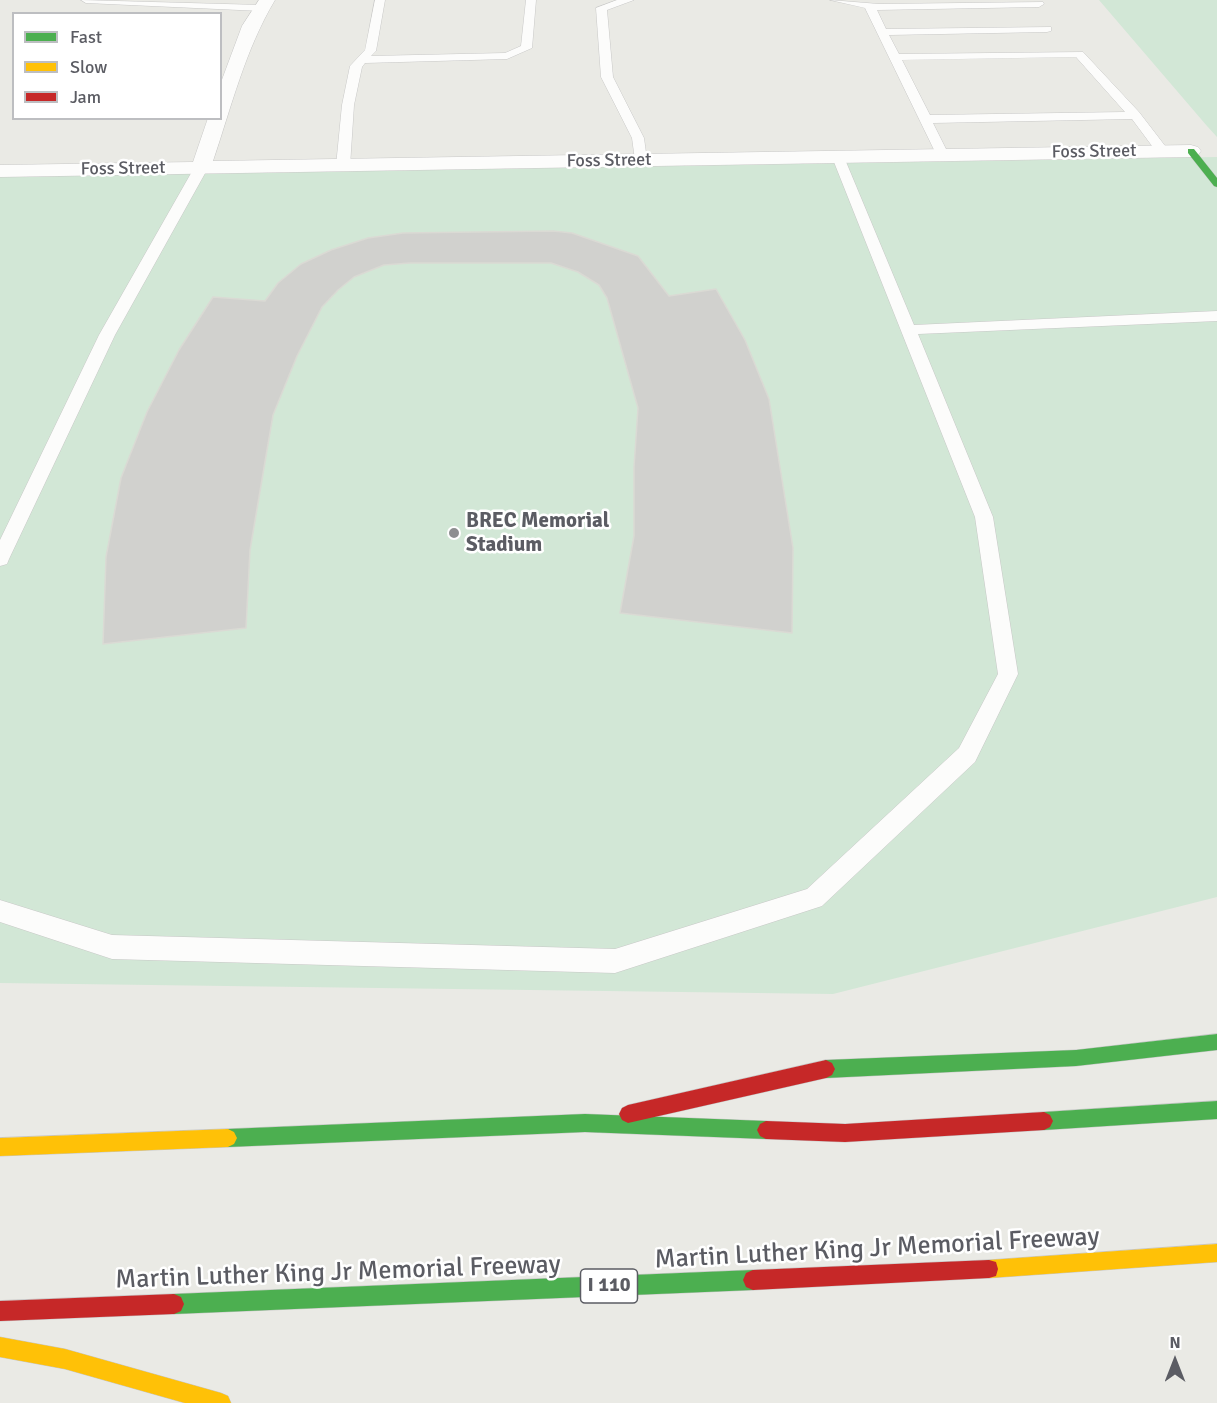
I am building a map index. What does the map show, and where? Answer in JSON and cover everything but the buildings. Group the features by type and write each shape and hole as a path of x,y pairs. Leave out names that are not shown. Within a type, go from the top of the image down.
{"main road":[{"path":"1200,150 1217,184"},
{"path":"585,1123 823,1069 1076,1058 1217,1042"},
{"path":"0,1147 585,1123 845,1133 1217,1110"},
{"name":"Martin Luther King Jr Memorial Freeway","path":"0,1311 913,1274 1217,1253"},
{"path":"0,1347 65,1359 221,1403"}],"street":[{"path":"222,106 251,26 264,4"},
{"path":"201,168 217,120"},
{"name":"Foss Street","path":"0,171 1200,150"}],"lane":[{"path":"86,0 264,4"},
{"path":"343,166 348,105 356,66 370,51 380,0"},
{"path":"362,60 507,56 526,48 531,0"},
{"path":"629,0 601,8 607,77 638,138 641,160"},
{"path":"835,0 869,6 1039,4"},
{"path":"869,6 884,32 943,155"},
{"path":"884,32 1047,29"},
{"path":"896,57 1079,54 1163,151"},
{"path":"925,119 1134,115"},
{"path":"0,911 112,947 615,961 814,898 967,755 1008,674 984,517 838,157"},
{"path":"0,559 107,335 201,168"},
{"path":"908,330 1217,316"}],"green space":[{"path":"1099,0 1217,0 1217,137 1207,126"},
{"path":"1217,157 1217,897 833,994 0,983 0,177"}],"traffic: fast":[{"path":"1191,151 1217,184"},
{"path":"826,1069 1076,1058 1217,1042"},
{"path":"1044,1121 1217,1110"},
{"path":"228,1138 585,1123 766,1130"},
{"path":"174,1304 753,1280"}],"traffic: slow":[{"path":"0,1147 228,1138"},
{"path":"989,1269 1217,1253"},
{"path":"0,1347 65,1359 221,1403"}],"traffic: jam":[{"path":"628,1114 826,1069"},
{"path":"766,1130 845,1133 1044,1121"},
{"path":"753,1280 989,1269"},
{"path":"0,1311 174,1304"}],"place":[{"name":"BREC Memorial Stadium","path":"454,533"}]}
